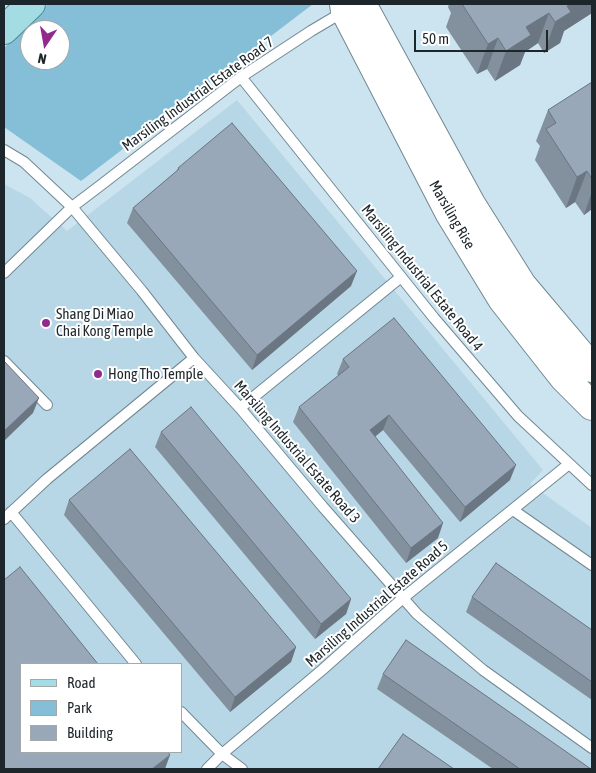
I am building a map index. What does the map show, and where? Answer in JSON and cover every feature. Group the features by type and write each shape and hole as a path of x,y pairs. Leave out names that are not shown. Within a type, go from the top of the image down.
{"street":[{"name":"Marsiling Rise","path":"353,6 471,204 522,285 592,368"},
{"name":"Marsiling Rise","path":"353,6 450,214 502,299 564,378 592,406"}],"lane":[{"name":"Marsiling Industrial Estate Road 7","path":"4,273 72,207 242,77 311,31 353,6"},
{"name":"Marsiling Industrial Estate Road 4","path":"242,77 400,277 518,416 592,485"},
{"name":"Marsiling Industrial Estate Road 3","path":"4,150 24,162 72,207 142,291 194,358 240,408 417,614 483,670 592,748"},
{"path":"240,408 400,277"},
{"path":"135,663 7,515 47,479 194,358"},
{"path":"4,360 47,405"},
{"name":"Marsiling Industrial Estate Road 5","path":"207,769 403,598 570,464"},
{"path":"513,510 592,565"},
{"path":"182,713 222,754 242,769"}],"shaded area":[{"path":"237,100 543,470 530,484 592,528 592,769 4,769 4,184 30,198 67,231"}],"green space":[{"path":"48,4 313,4 81,181 4,127 4,48 20,32 20,70 70,70 70,20 32,20"}],"building":[{"path":"462,4 571,4 567,6 571,12 555,22 549,13 526,27 531,35 506,51 498,38 488,44"},
{"path":"592,82 592,179 587,171 577,177 546,129 556,123 548,110"},
{"path":"232,123 357,271 257,355 133,208"},
{"path":"394,318 516,465 465,507 389,415 370,430 443,523 411,548 299,407 349,367 343,359"},
{"path":"4,361 39,398 4,431"},
{"path":"191,407 351,599 321,624 161,432"},
{"path":"130,449 296,647 235,697 69,500"},
{"path":"496,563 592,630 592,682 472,597"},
{"path":"20,567 97,663 20,663 20,753 169,753 170,755 152,769 4,769 4,580"},
{"path":"406,640 591,769 520,769 383,674"},
{"path":"403,734 454,769 378,769"}],"place":[{"name":"Shang Di Miao Chai Kong Temple","path":"46,323"},
{"name":"Hong Tho Temple","path":"98,374"}]}
